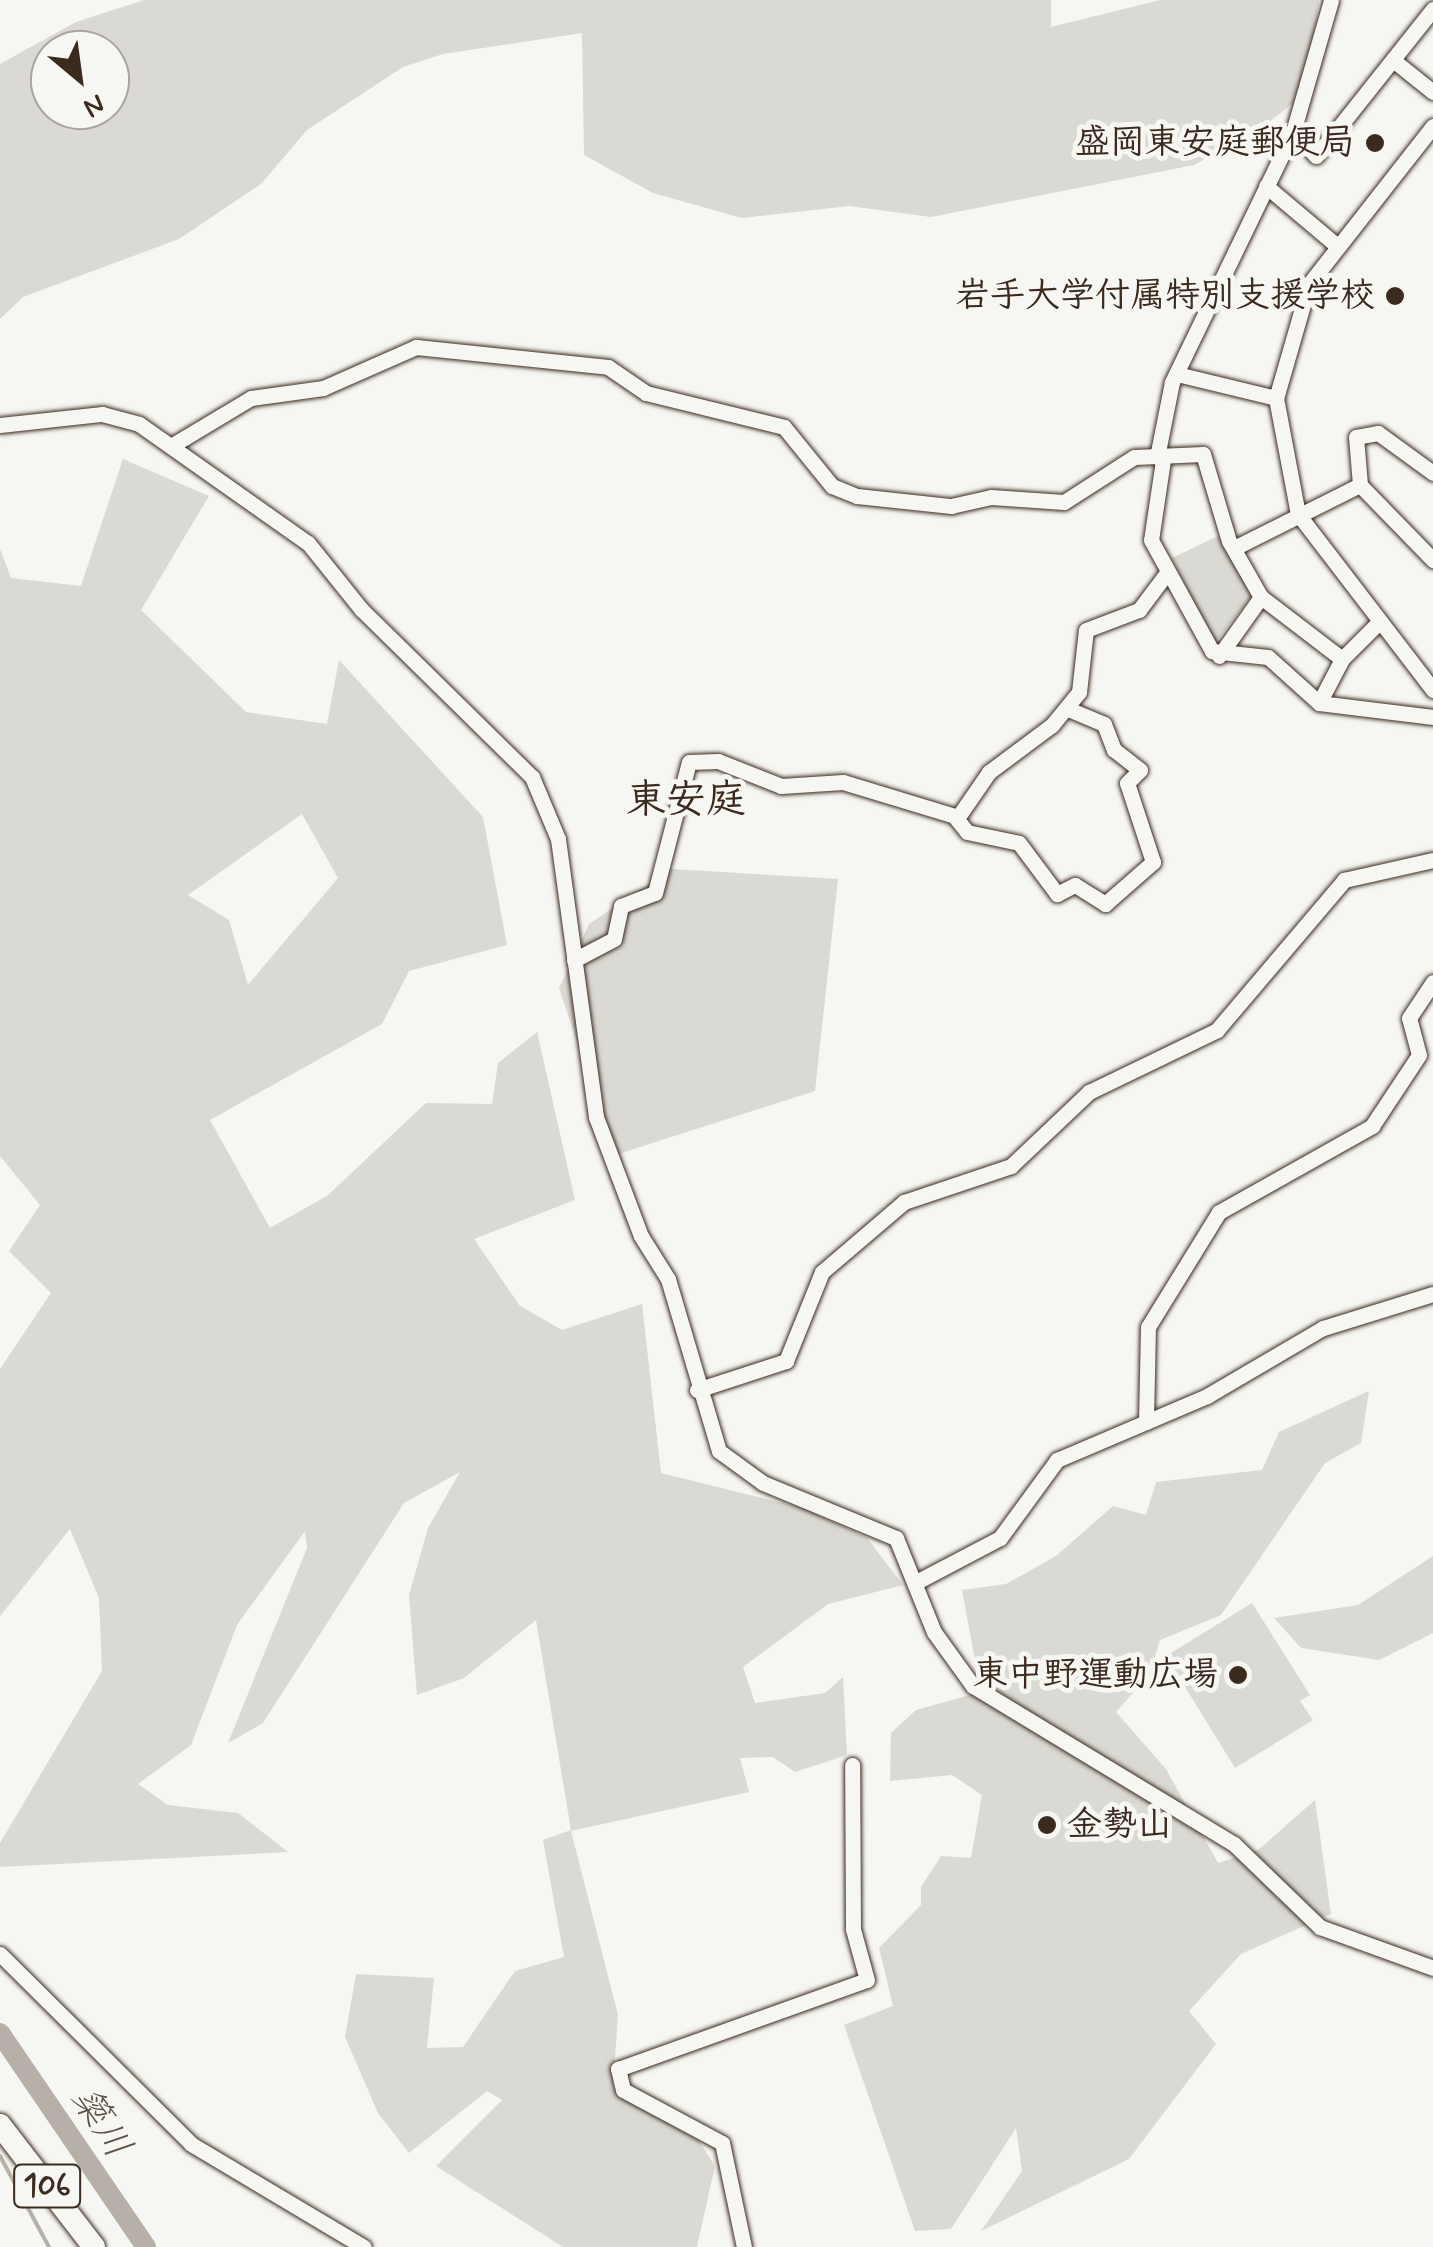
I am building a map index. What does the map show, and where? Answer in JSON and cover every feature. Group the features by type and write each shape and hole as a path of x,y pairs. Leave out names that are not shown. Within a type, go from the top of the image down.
{"highway":[{"name":"106","path":"0,2126 94,2247"}],"street":[{"path":"1219,656 1166,574 1152,540 1160,459 1177,374 1293,132 1331,0"},
{"path":"1293,132 1316,156 1433,8"},
{"path":"1394,60 1433,92"},
{"path":"1433,126 1336,244 1294,316 1276,398 1298,514 1378,624 1433,690"},
{"path":"1266,186 1336,244"},
{"path":"171,446 250,398 323,388 416,346 608,367 646,392 784,427 832,486 857,496 951,506 991,496 1064,502 1134,457 1160,459 1203,454 1234,548 1261,598 1342,659"},
{"path":"1177,374 1276,398"},
{"path":"0,426 102,414 171,446 308,543 361,609 516,756 550,809 600,1132 668,1278 705,1424 736,1468 896,1538 920,1580 934,1632 973,1686 1234,1844 1320,1928 1433,1968"},
{"path":"1433,474 1366,433 1352,447 1360,485 1433,560"},
{"path":"1234,548 1360,485"},
{"path":"955,817 990,772 1066,708 1083,675 1086,630 1140,610 1166,574"},
{"path":"1219,656 1261,598"},
{"path":"1319,702 1342,659 1378,624"},
{"path":"1219,656 1268,657 1319,702 1433,717"},
{"path":"574,960 614,939 621,906 655,892 685,773 699,758 781,786 843,782 955,817 968,832 1019,843 1057,894 1075,885 1104,904 1153,862 1127,783 1140,770 1114,750 1104,724 1066,708"},
{"path":"697,1390 786,1362 822,1272 904,1202 1011,1166 1089,1092 1217,1030 1344,880 1433,860"},
{"path":"1146,1422 1148,1328 1219,1212 1372,1126 1419,1055 1409,1018 1433,982"},
{"path":"920,1580 1000,1538 1057,1460 1146,1422 1324,1328 1433,1294"},
{"path":"744,2247 722,2142 623,2090 618,2069 867,1980 852,1929 852,1766"},
{"path":"0,1954 191,2144 364,2247"}],"shaded area":[{"path":"144,0 1051,0 1051,27 1160,0 1319,0 1305,94 1265,125 1194,165 931,217 849,206 742,218 653,193 584,155 582,33 443,54 403,67 307,130 261,184 179,239 23,297 0,319 0,64 30,47 30,130 130,130 130,30 62,30"},
{"path":"123,459 209,496 141,610 246,712 327,724 339,660 483,817 507,945 409,971 382,1024 210,1120 270,1228 327,1196 426,1103 492,1104 498,1063 537,1032 575,1200 474,1239 520,1306 562,1330 642,1304 661,1473 803,1508 867,1538 903,1585 828,1604 743,1667 755,1703 825,1693 843,1677 847,1755 795,1772 773,1757 740,1758 749,1792 571,1831 618,2015 613,2085 699,2141 715,2166 697,2247 563,2247 436,2166 502,2100 487,2091 409,2153 378,2113 345,2037 356,1974 434,1978 427,2048 463,2047 515,1971 564,1957 543,1840 571,1830 536,1620 464,1678 417,1695 409,1595 428,1528 460,1472 404,1503 263,1723 228,1743 307,1548 305,1531 237,1625 191,1745 138,1784 168,1805 238,1813 288,1852 0,1867 0,1843 102,1671 99,1598 70,1529 0,1616 0,1369 51,1293 9,1251 40,1205 0,1156 0,549 11,578 81,586","holes":["302,814 338,878 248,985 229,920 188,895"]},
{"path":"1218,536 1253,594 1214,644 1172,558"},
{"path":"671,869 838,879 815,1091 615,1155 559,988 589,924"},
{"path":"1369,1391 1361,1443 1325,1463 1221,1615 1160,1640 1150,1674 1116,1712 1166,1769 1218,1863 1258,1850 1315,1800 1331,1914 1241,1954 1189,2011 1216,2044 1129,2159 981,2231 1022,2171 1016,2128 951,2229 915,2231 844,2025 893,2006 879,1948 921,1905 921,1887 941,1856 971,1858 982,1795 952,1775 890,1781 891,1733 916,1710 981,1692 962,1590 1006,1584 1056,1556 1113,1506 1146,1515 1156,1482 1262,1470 1279,1432"},
{"path":"1433,1556 1433,1633 1379,1660 1301,1648 1274,1618 1358,1605"},
{"name":"東中野運動広場","path":"1252,1603 1310,1695 1300,1701 1313,1720 1235,1768 1166,1656"}],"waterway":[{"name":"簗川","path":"0,2033 146,2247"},
{"path":"0,2156 49,2247"}],"place":[{"name":"盛岡東安庭郵便局","path":"1375,143"},
{"name":"岩手大学付属特別支援学校","path":"1395,296"},
{"name":"東中野運動広場","path":"1238,1675"},
{"name":"金勢山","path":"1047,1825"}],"district":[{"name":"東安庭","path":"686,801"}]}
